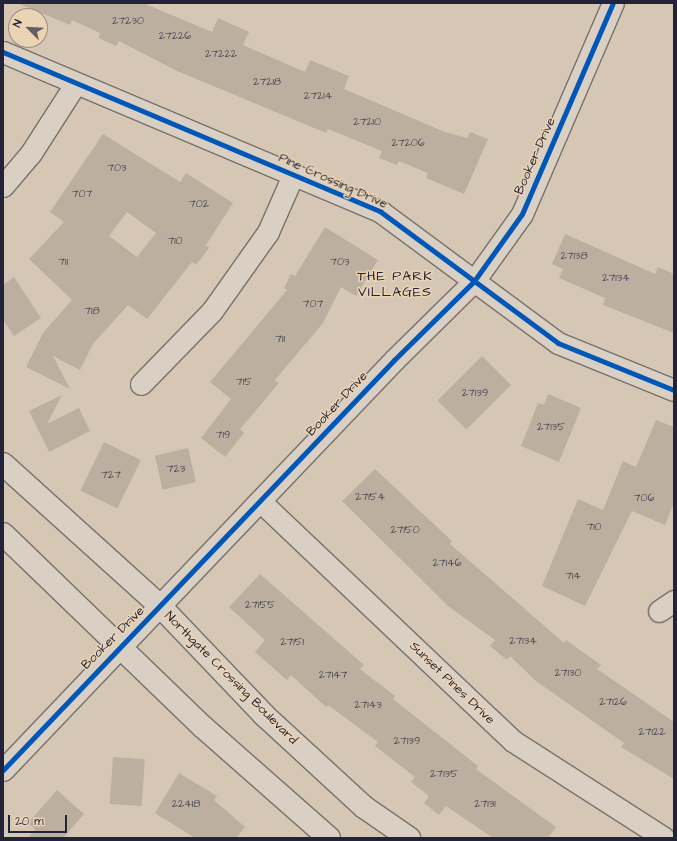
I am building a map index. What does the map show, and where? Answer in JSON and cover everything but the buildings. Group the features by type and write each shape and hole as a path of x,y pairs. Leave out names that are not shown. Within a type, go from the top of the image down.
{"main road":[{"name":"Northgate Crossing Boulevard","path":"3,464 160,606 270,720 364,807 409,838"},
{"path":"3,534 203,727 329,838"}],"street":[{"name":"Booker Drive","path":"3,770 120,646 474,281 522,214 613,3"},
{"name":"Pine Crossing Drive","path":"3,52 381,212 558,343 674,390"},
{"path":"3,186 31,153 76,83"},
{"path":"141,384 212,311 268,232 293,175"},
{"name":"Sunset Pines Drive","path":"260,501 513,741 664,838"}],"cycle path":[{"path":"3,770 394,360 474,281 522,214 613,3"},
{"path":"3,52 381,212 558,343 674,390"}],"district":[{"name":"THE PARK VILLAGES","path":"395,284"}]}
